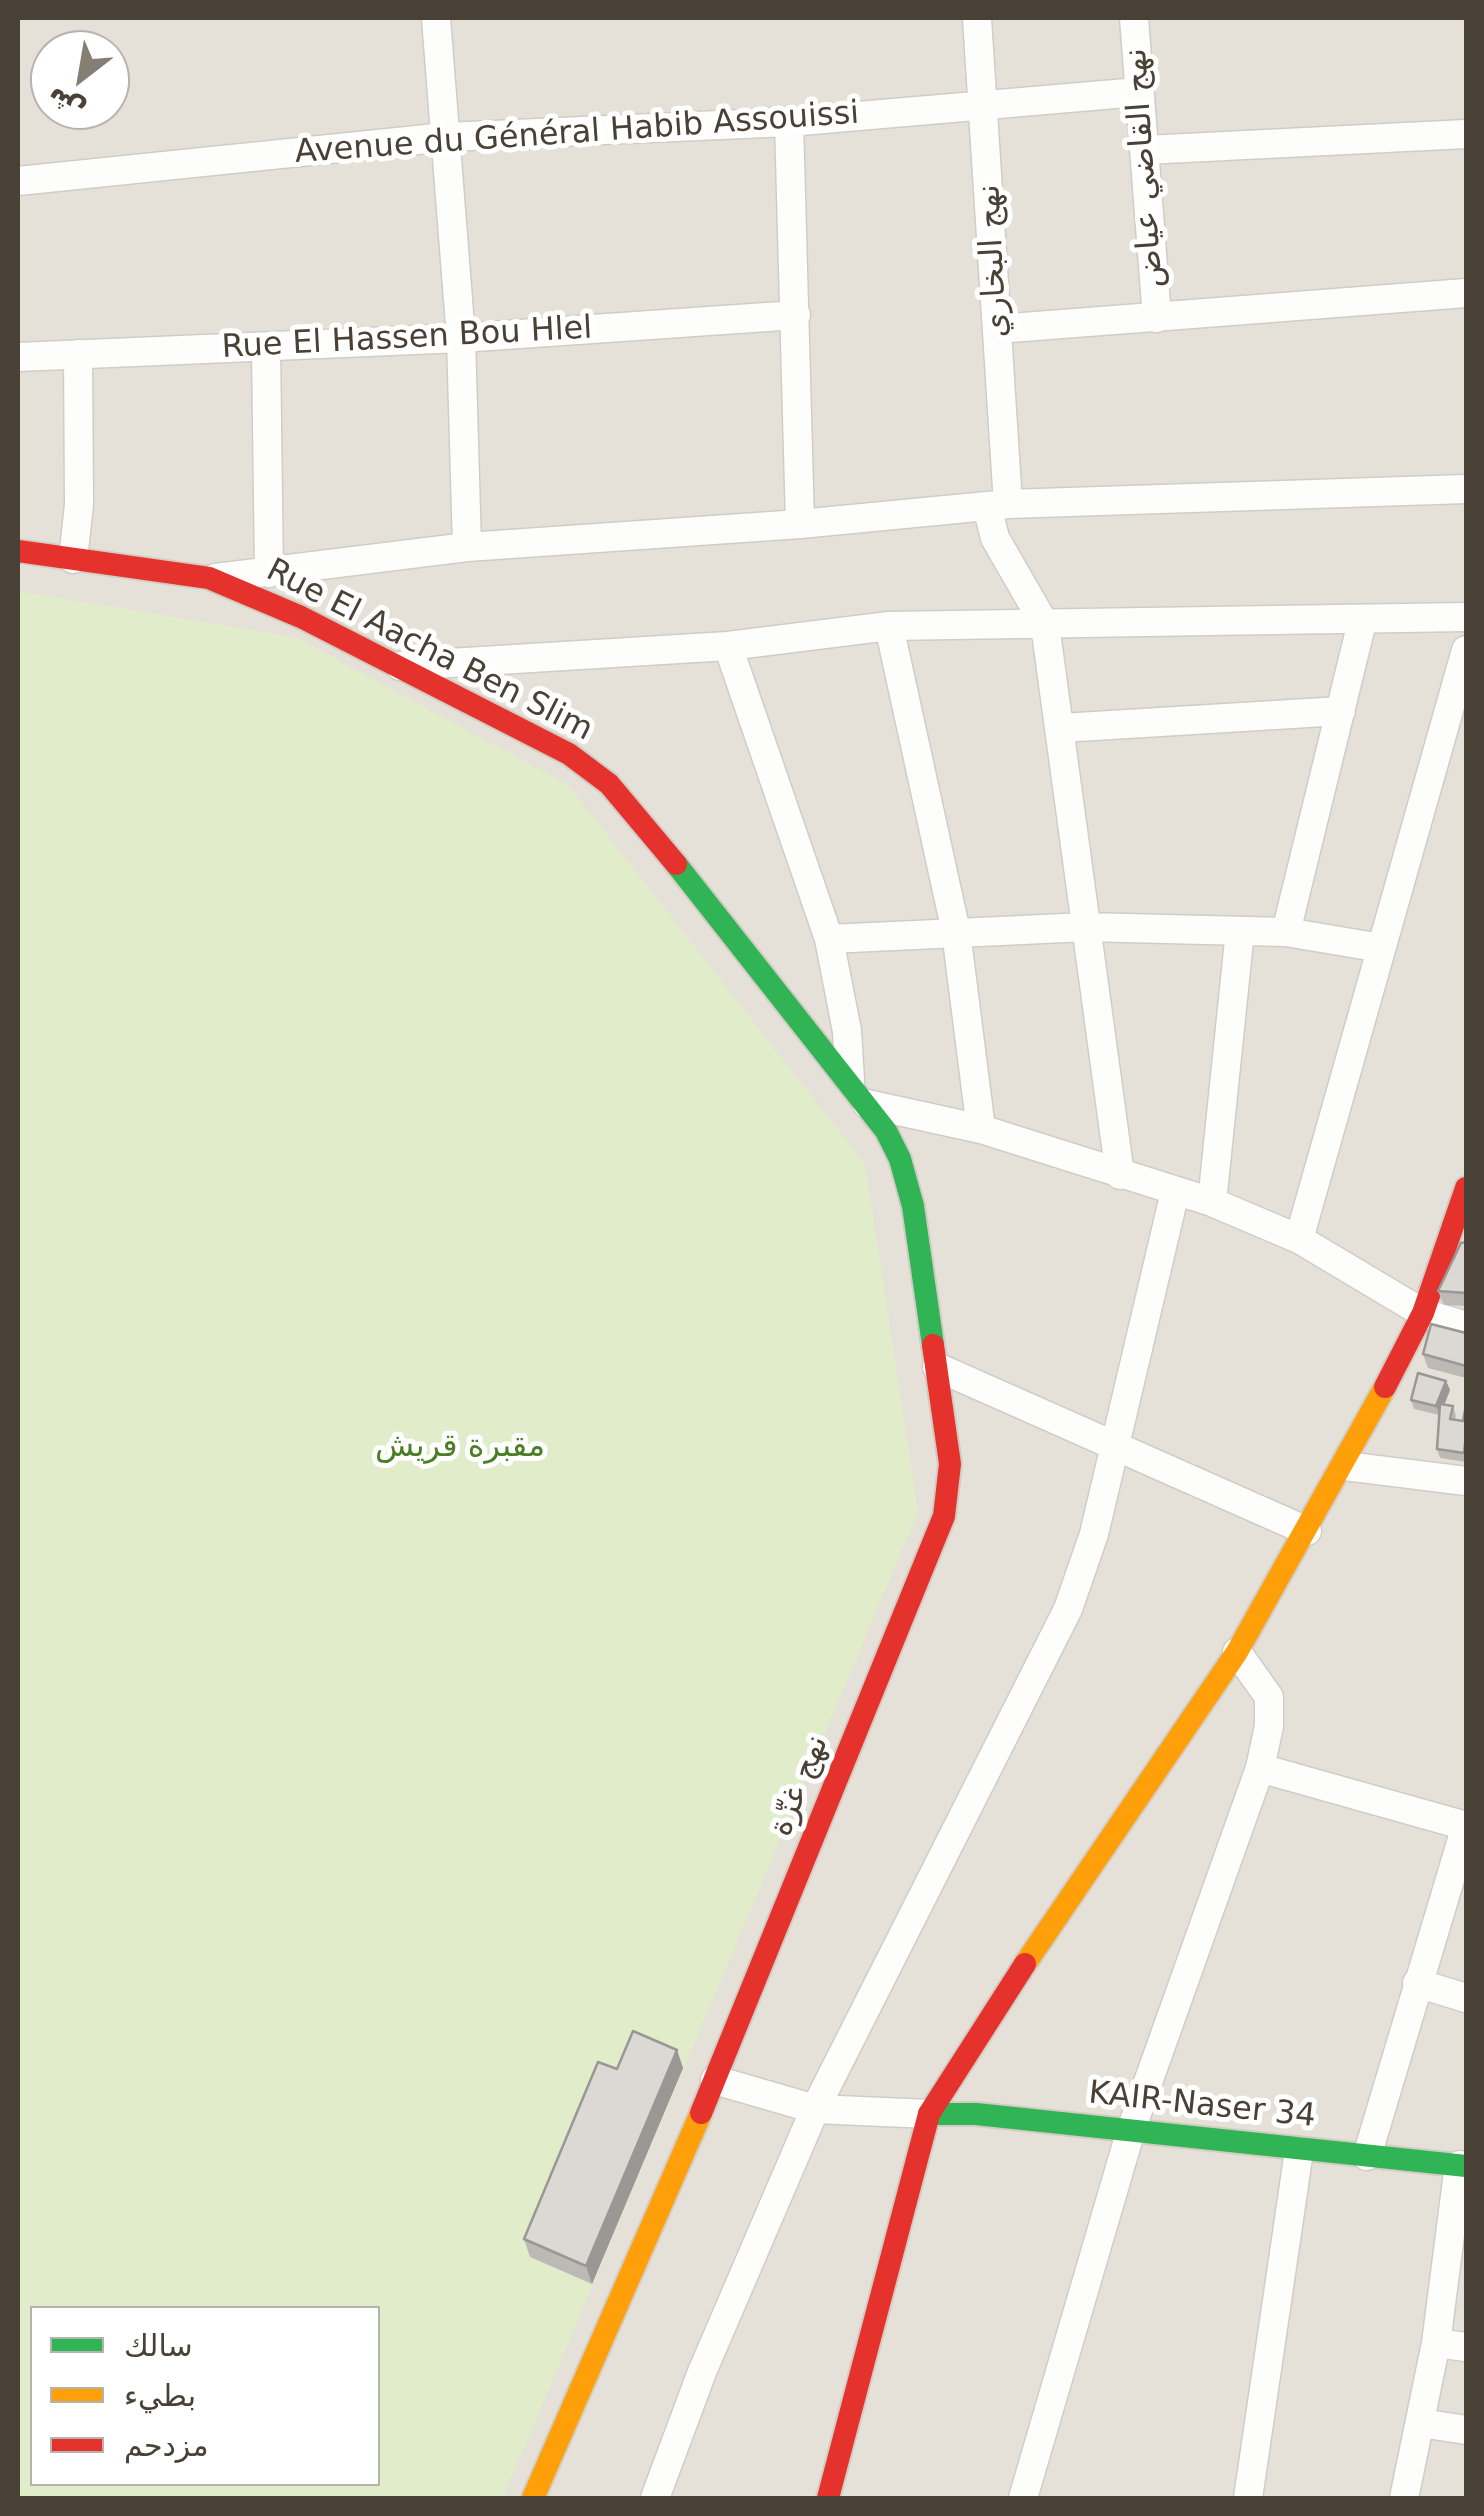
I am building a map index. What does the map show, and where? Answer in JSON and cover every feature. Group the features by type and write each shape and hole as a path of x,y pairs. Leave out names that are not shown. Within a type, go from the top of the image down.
{"street":[{"path":"436,18 461,338 467,547"},
{"name":"نهج البخاري","path":"977,18 997,328 995,538 1045,625"},
{"name":"نهج القاضي عياض","path":"1134,18 1156,318"},
{"name":"Avenue du Général Habib Assouissi","path":"18,181 446,137 789,122 985,102 1138,92"},
{"path":"789,122 800,524"},
{"path":"1145,150 1466,134"},
{"path":"997,328 1466,293"},
{"name":"Rue El Hassen Bou Hlel","path":"18,356 461,338 796,316"},
{"path":"266,346 268,573"},
{"path":"72,559 79,506 78,354"},
{"path":"210,578 467,547 800,524 997,505 1466,489"},
{"name":"Rue El Aacha Ben Slim","path":"18,551 210,578 400,666 569,754 609,784 850,1080"},
{"path":"400,666 728,646 889,626 1362,622 1466,617"},
{"path":"1286,932 1362,622"},
{"path":"1045,625 1120,1175"},
{"path":"889,626 956,932 981,1129"},
{"path":"728,646 828,939 848,1031 850,1080"},
{"path":"1299,1239 1466,650"},
{"path":"1061,728 1341,711"},
{"path":"828,939 1086,927 1286,932 1381,948"},
{"path":"1212,1202 1240,932"},
{"name":"نهج غزّة","path":"534,2498 715,2080 944,1516 950,1464 913,1206 900,1159 850,1080"},
{"path":"867,1104 981,1129 1212,1202 1299,1239 1422,1313 1466,1326"},
{"path":"828,2498 930,2114 986,2020 1238,1652 1345,1466 1458,1246 1466,1188"},
{"path":"655,2498 702,2372 815,2109 1068,1610 1094,1534 1174,1192"},
{"path":"937,1367 1308,1531"},
{"path":"1345,1466 1466,1481"},
{"path":"1023,2498 1131,2130 1260,1768 1270,1726 1269,1697 1238,1652"},
{"path":"1260,1768 1466,1826 1367,2156"},
{"path":"1417,1983 1466,1998"},
{"path":"715,2080 815,2109 930,2114"},
{"name":"KAIR-Naser 34","path":"930,2114 976,2114 1299,2151 1463,2165"},
{"path":"1248,2498 1299,2151"},
{"path":"1404,2498 1436,2343 1458,2264 1463,2165"},
{"path":"1436,2343 1466,2348"},
{"path":"1422,2423 1466,2430"}],"shaded area":[{"path":"18,18 1466,18 1466,2498 18,2498"}],"green space":[{"name":"مقبرة قريش","path":"18,591 297,638 568,785 865,1164 918,1512 503,2498 18,2498"}],"building":[{"path":"1466,1242 1466,1293 1438,1291 1461,1243"},
{"path":"1431,1324 1466,1333 1466,1366 1423,1354"},
{"path":"1418,1373 1446,1381 1436,1406 1411,1400"},
{"path":"1440,1404 1453,1406 1450,1419 1463,1421 1466,1411 1464,1453 1437,1449"},
{"path":"633,2031 677,2050 586,2266 524,2239 598,2062 617,2069"}],"traffic: fast":[{"path":"676,864 886,1131 900,1159 913,1206 933,1345"},
{"path":"929,2114 976,2114 1466,2166"}],"traffic: slow":[{"path":"1025,1964 1237,1652 1385,1387"},
{"path":"533,2498 701,2113"}],"traffic: jam":[{"path":"18,551 209,578 301,617 569,754 609,784 676,864"},
{"path":"1385,1387 1423,1313 1466,1188"},
{"path":"701,2113 944,1516 950,1464 933,1345"},
{"path":"828,2498 929,2114 1025,1964"}]}
